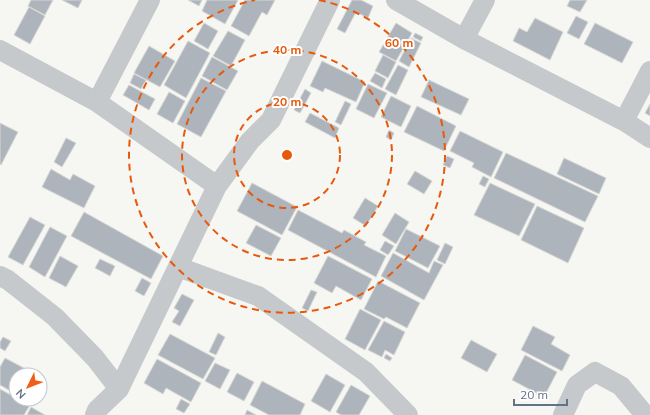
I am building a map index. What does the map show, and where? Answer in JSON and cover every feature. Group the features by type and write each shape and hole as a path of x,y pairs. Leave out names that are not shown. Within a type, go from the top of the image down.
{"street":[{"path":"97,102 150,0"},
{"path":"100,413 119,389 217,186 250,141 271,120 330,0"},
{"path":"396,0 464,39 624,121 650,138"},
{"path":"464,39 485,0"},
{"path":"0,50 97,102 217,186"},
{"path":"624,121 650,71"},
{"path":"178,267 258,296 366,372 408,415"},
{"path":"0,276 55,317 95,358 119,389"},
{"path":"563,415 577,385 596,372 621,386 645,415"}],"building":[{"path":"31,0 53,0 45,15 28,6"},
{"path":"62,0 82,0 78,8"},
{"path":"188,0 202,0 199,6"},
{"path":"207,0 238,0 225,24 202,11"},
{"path":"245,0 275,0 267,15 262,12 249,36 231,26"},
{"path":"352,0 361,0 373,6 368,18 356,12 345,33 337,29"},
{"path":"570,0 587,0 580,12 567,6"},
{"path":"29,7 45,16 30,44 14,35"},
{"path":"576,16 588,22 579,39 567,33"},
{"path":"535,18 563,32 550,60 513,41 519,28 527,32"},
{"path":"204,23 218,31 208,49 194,41"},
{"path":"396,23 412,33 396,61 379,52"},
{"path":"595,23 633,42 622,63 584,44"},
{"path":"228,31 245,40 231,66 213,56"},
{"path":"415,33 423,37 421,41 413,37"},
{"path":"411,38 421,43 409,67 399,61"},
{"path":"188,41 210,53 186,98 164,85"},
{"path":"149,46 175,61 160,87 134,73"},
{"path":"383,55 396,62 388,78 375,71"},
{"path":"212,57 238,71 227,90 202,76"},
{"path":"322,61 365,82 356,102 325,88 323,92 310,86"},
{"path":"398,65 408,70 396,95 385,89"},
{"path":"375,73 386,79 382,88 370,81"},
{"path":"134,74 146,80 141,89 130,83"},
{"path":"201,78 226,91 201,137 177,124"},
{"path":"429,80 469,99 461,115 421,97"},
{"path":"368,84 387,93 374,118 356,109"},
{"path":"129,85 155,99 149,110 123,95"},
{"path":"305,89 311,93 300,113 294,110"},
{"path":"169,92 185,101 173,123 157,114"},
{"path":"391,96 411,106 401,127 381,117"},
{"path":"345,101 351,104 341,125 335,122"},
{"path":"650,104 650,116 645,113"},
{"path":"417,106 456,126 444,151 404,132"},
{"path":"310,113 339,128 335,138 305,122"},
{"path":"0,123 18,132 1,165 0,164"},
{"path":"389,130 394,133 391,140 386,137"},
{"path":"460,131 503,152 491,177 472,167 474,163 450,151"},
{"path":"66,138 76,143 62,167 54,162"},
{"path":"506,153 598,196 585,222 494,178"},
{"path":"447,156 454,159 450,168 443,165"},
{"path":"564,158 606,178 599,194 557,174"},
{"path":"51,169 70,180 73,174 95,186 84,208 42,187"},
{"path":"415,171 432,181 424,194 407,184"},
{"path":"483,176 489,179 485,187 479,184"},
{"path":"252,183 297,207 282,235 237,211"},
{"path":"490,183 535,204 519,236 474,215"},
{"path":"365,198 378,206 366,226 353,218"},
{"path":"537,206 584,228 568,263 521,240"},
{"path":"298,210 342,233 344,230 366,242 364,245 386,256 376,277 288,230"},
{"path":"84,212 163,256 151,279 71,236"},
{"path":"395,213 409,222 396,244 382,235"},
{"path":"30,217 45,225 23,265 8,257"},
{"path":"256,225 281,238 271,256 246,243"},
{"path":"50,227 67,236 45,277 29,267"},
{"path":"406,229 440,246 428,268 395,251"},
{"path":"385,241 394,246 388,255 380,250"},
{"path":"445,243 453,247 445,264 437,260"},
{"path":"393,253 429,273 434,261 443,265 424,300 381,276"},
{"path":"60,256 78,266 66,287 49,278"},
{"path":"328,256 372,279 361,300 336,286 332,293 314,283"},
{"path":"100,259 115,266 110,276 95,268"},
{"path":"142,278 151,283 144,296 135,291"},
{"path":"378,281 420,303 407,328 386,317 384,319 364,309"},
{"path":"311,290 317,292 308,311 302,308"},
{"path":"182,294 194,300 180,326 172,322 179,311 174,308"},
{"path":"360,309 381,320 365,350 345,339"},
{"path":"384,321 405,332 394,355 385,350 382,357 368,350"},
{"path":"533,326 555,337 551,344 570,355 562,371 521,350"},
{"path":"218,333 225,337 216,355 209,352"},
{"path":"170,334 215,358 203,379 158,355"},
{"path":"3,337 11,341 5,351 0,348 0,342"},
{"path":"471,340 497,354 487,372 461,358"},
{"path":"386,354 392,358 390,361 384,358"},
{"path":"525,355 557,372 544,397 512,380"},
{"path":"5,358 22,367 8,367 8,390 0,385 0,367"},
{"path":"157,359 201,383 191,402 166,388 163,394 144,383"},
{"path":"215,363 230,370 220,389 205,381"},
{"path":"237,373 254,382 244,401 227,392"},
{"path":"326,374 345,385 330,412 311,401"},
{"path":"262,381 305,404 300,415 269,415 250,405"},
{"path":"351,385 370,396 359,415 341,415 336,412"},
{"path":"0,389 8,394 8,407 29,407 24,415 0,415"},
{"path":"181,399 190,404 184,413 176,409"},
{"path":"31,407 45,415 27,415"},
{"path":"247,410 256,415 245,415"}]}
